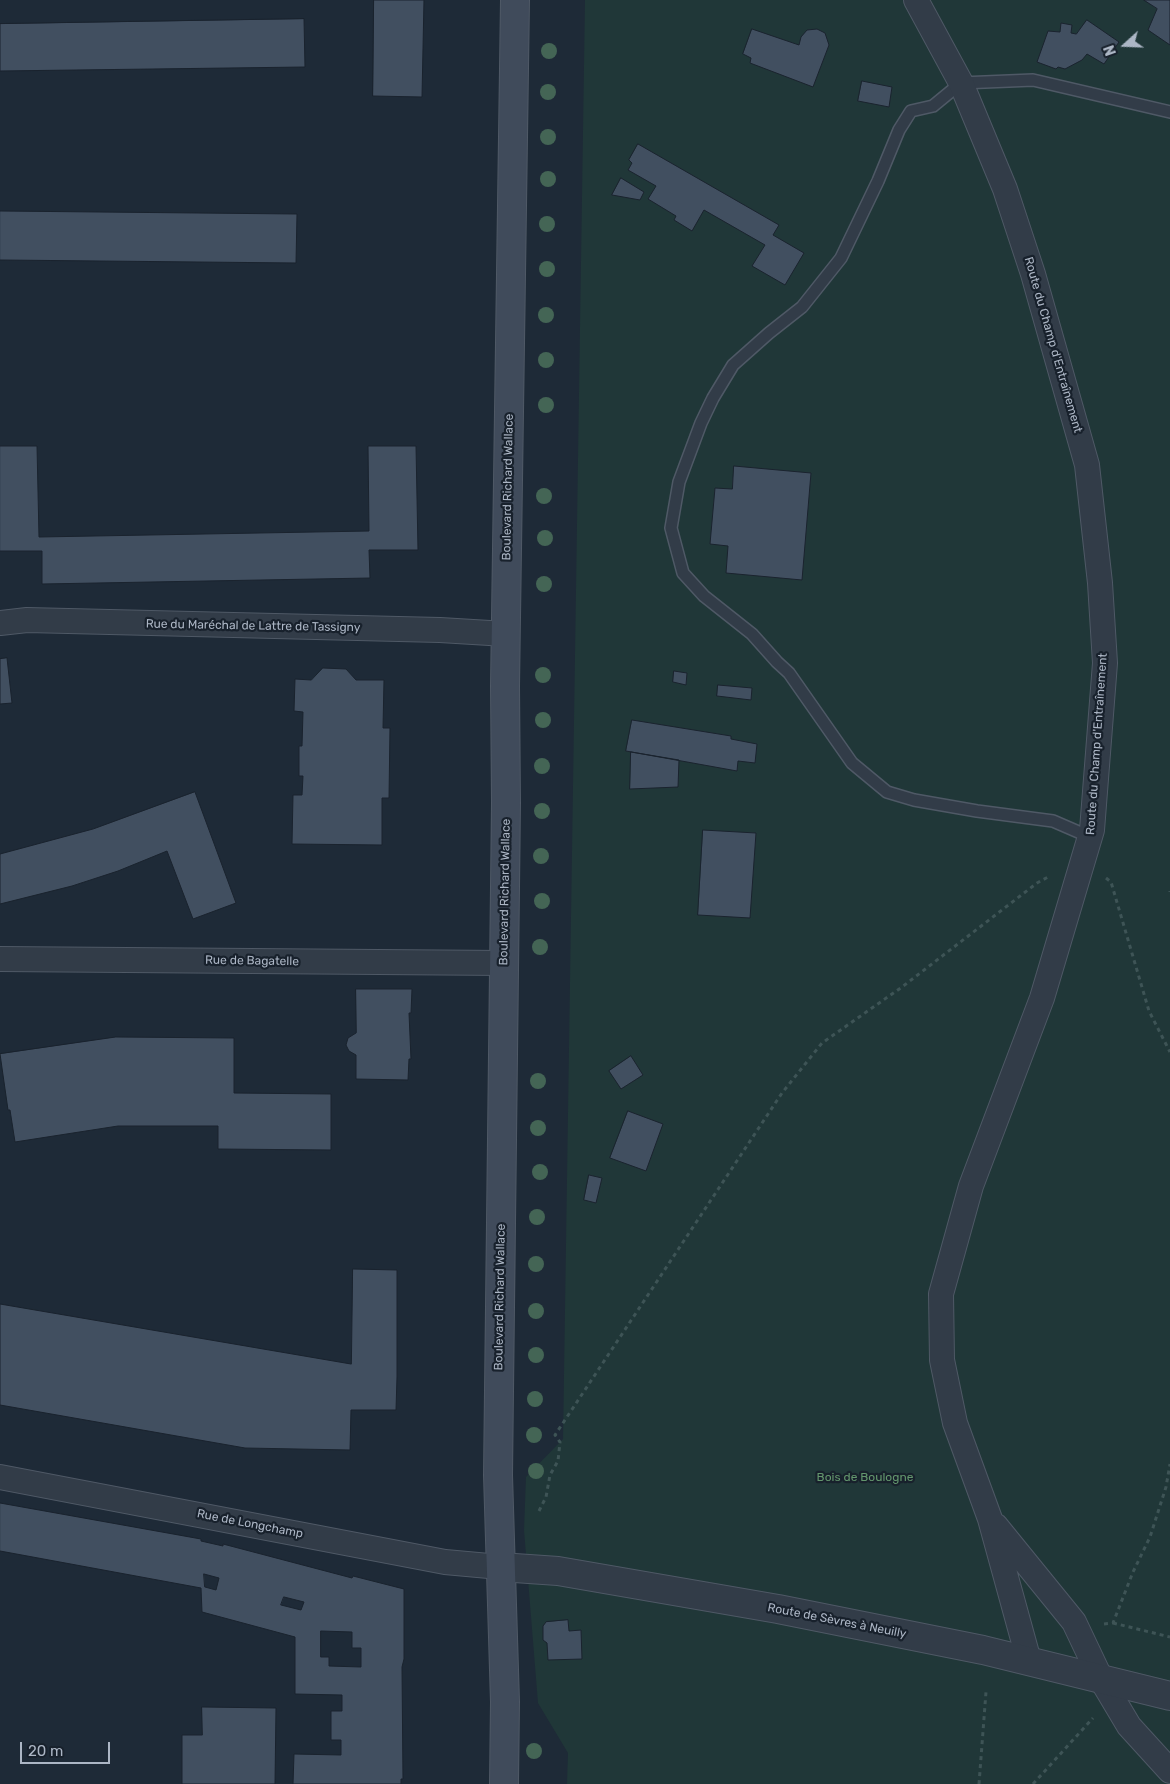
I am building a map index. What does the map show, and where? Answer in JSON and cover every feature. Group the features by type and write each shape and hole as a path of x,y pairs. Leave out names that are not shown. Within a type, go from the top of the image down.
{"main road":[{"name":"Boulevard Richard Wallace","path":"504,1784 505,1702 498,1475 506,634 515,0"}],"street":[{"name":"Route du Champ d'Entraînement","path":"916,0 960,83 1005,189 1021,236 1087,464 1100,583 1105,663 1090,837 1042,998 971,1186 942,1294 942,1360 955,1423 990,1519 1029,1661"},
{"name":"Rue du Maréchal de Lattre de Tassigny","path":"0,623 27,620 440,630 506,634"},
{"name":"Rue de Bagatelle","path":"0,959 504,963"},
{"name":"Rue de Longchamp","path":"0,1477 445,1562 500,1567"},
{"name":"Route du Champ d'Entraînement","path":"990,1519 1074,1622 1102,1679 1129,1726 1170,1771"},
{"name":"Route de Sèvres à Neuilly","path":"500,1567 558,1571 778,1609 983,1650 1170,1696"}],"lane":[{"path":"1090,837 1052,821 914,800 887,792 852,763 789,673 752,634 704,596 684,573 671,528 679,482 700,423 713,398 733,365 802,307 841,258 878,182 899,130 911,111 933,106 960,83 1033,80 1170,112"}],"path":[{"path":"539,1511 546,1497 550,1475 558,1461 560,1442 555,1435 782,1093 822,1043 902,987 1037,883 1084,859 1111,882 1149,1011 1170,1052"},
{"path":"1113,1623 1133,1572 1150,1537 1166,1487 1170,1464"},
{"path":"1103,1624 1113,1623 1170,1637"},
{"path":"1033,1784 1094,1717 1102,1679"},
{"path":"980,1784 986,1692"}],"green space":[{"name":"Bois de Boulogne","path":"585,0 1170,0 1170,1784 567,1784 568,1753 538,1703 524,1530 526,1477 563,1439"}],"building":[{"path":"374,0 424,0 422,97 373,96"},
{"path":"1144,0 1170,0 1170,45 1148,30 1157,9"},
{"path":"304,19 305,67 0,71 0,24"},
{"path":"1087,20 1119,42 1104,64 1087,54 1082,60 1065,69 1058,67 1056,69 1037,62 1048,31 1060,32 1061,23 1072,25 1071,33 1076,34"},
{"path":"752,29 799,45 801,37 807,30 817,29 825,33 829,45 813,87 750,63 751,58 743,54"},
{"path":"862,81 892,87 889,107 858,101"},
{"path":"638,144 779,225 773,235 804,253 785,285 752,266 765,245 704,210 692,231 674,220 676,216 648,199 656,186 628,170 632,163 629,160"},
{"path":"621,178 644,192 640,200 612,195"},
{"path":"0,211 297,214 296,263 0,260"},
{"path":"0,446 37,446 39,537 369,531 368,446 416,446 418,550 369,550 370,578 42,584 42,551 0,551"},
{"path":"734,466 811,473 802,580 726,573 728,546 710,544 715,488 732,489"},
{"path":"7,658 12,703 0,704 0,659"},
{"path":"323,668 346,669 356,680 384,680 383,728 390,728 389,798 382,798 382,845 292,844 293,795 302,795 303,776 299,776 299,746 302,746 303,712 294,711 295,679 311,680"},
{"path":"674,671 687,673 686,685 673,682"},
{"path":"718,685 752,688 751,700 717,696"},
{"path":"632,720 731,736 731,739 757,744 755,763 738,761 737,771 626,751"},
{"path":"631,752 679,760 678,787 630,789"},
{"path":"195,792 236,903 193,919 167,851 118,871 72,886 0,904 0,854 93,829"},
{"path":"703,830 756,833 750,918 698,915"},
{"path":"356,989 412,989 411,1013 409,1013 411,1059 409,1059 408,1080 356,1079 356,1055 349,1051 346,1045 348,1038 356,1033"},
{"path":"116,1037 234,1038 234,1093 331,1094 331,1150 218,1149 218,1126 118,1126 15,1142 10,1110 8,1110 0,1054"},
{"path":"631,1056 643,1075 621,1089 609,1071"},
{"path":"628,1111 663,1124 646,1171 610,1158"},
{"path":"589,1175 602,1178 596,1203 584,1200"},
{"path":"353,1269 397,1270 397,1377 396,1410 351,1410 350,1450 245,1448 0,1405 0,1304 351,1364"},
{"path":"0,1503 201,1539 201,1541 223,1546 223,1544 352,1578 353,1576 404,1589 404,1659 402,1667 403,1779 401,1779 401,1784 293,1784 294,1754 341,1755 341,1740 331,1740 331,1711 342,1711 342,1695 295,1694 295,1637 202,1612 201,1588 0,1551","holes":["204,1574 219,1578 216,1590 205,1587","284,1597 304,1602 301,1610 281,1605","321,1631 352,1632 352,1648 361,1648 361,1667 329,1666 329,1657 321,1657"]},
{"path":"568,1620 569,1631 581,1630 582,1659 548,1660 547,1643 543,1640 543,1626 546,1622"},
{"path":"202,1707 276,1708 275,1784 182,1784 182,1735 202,1735"}]}
